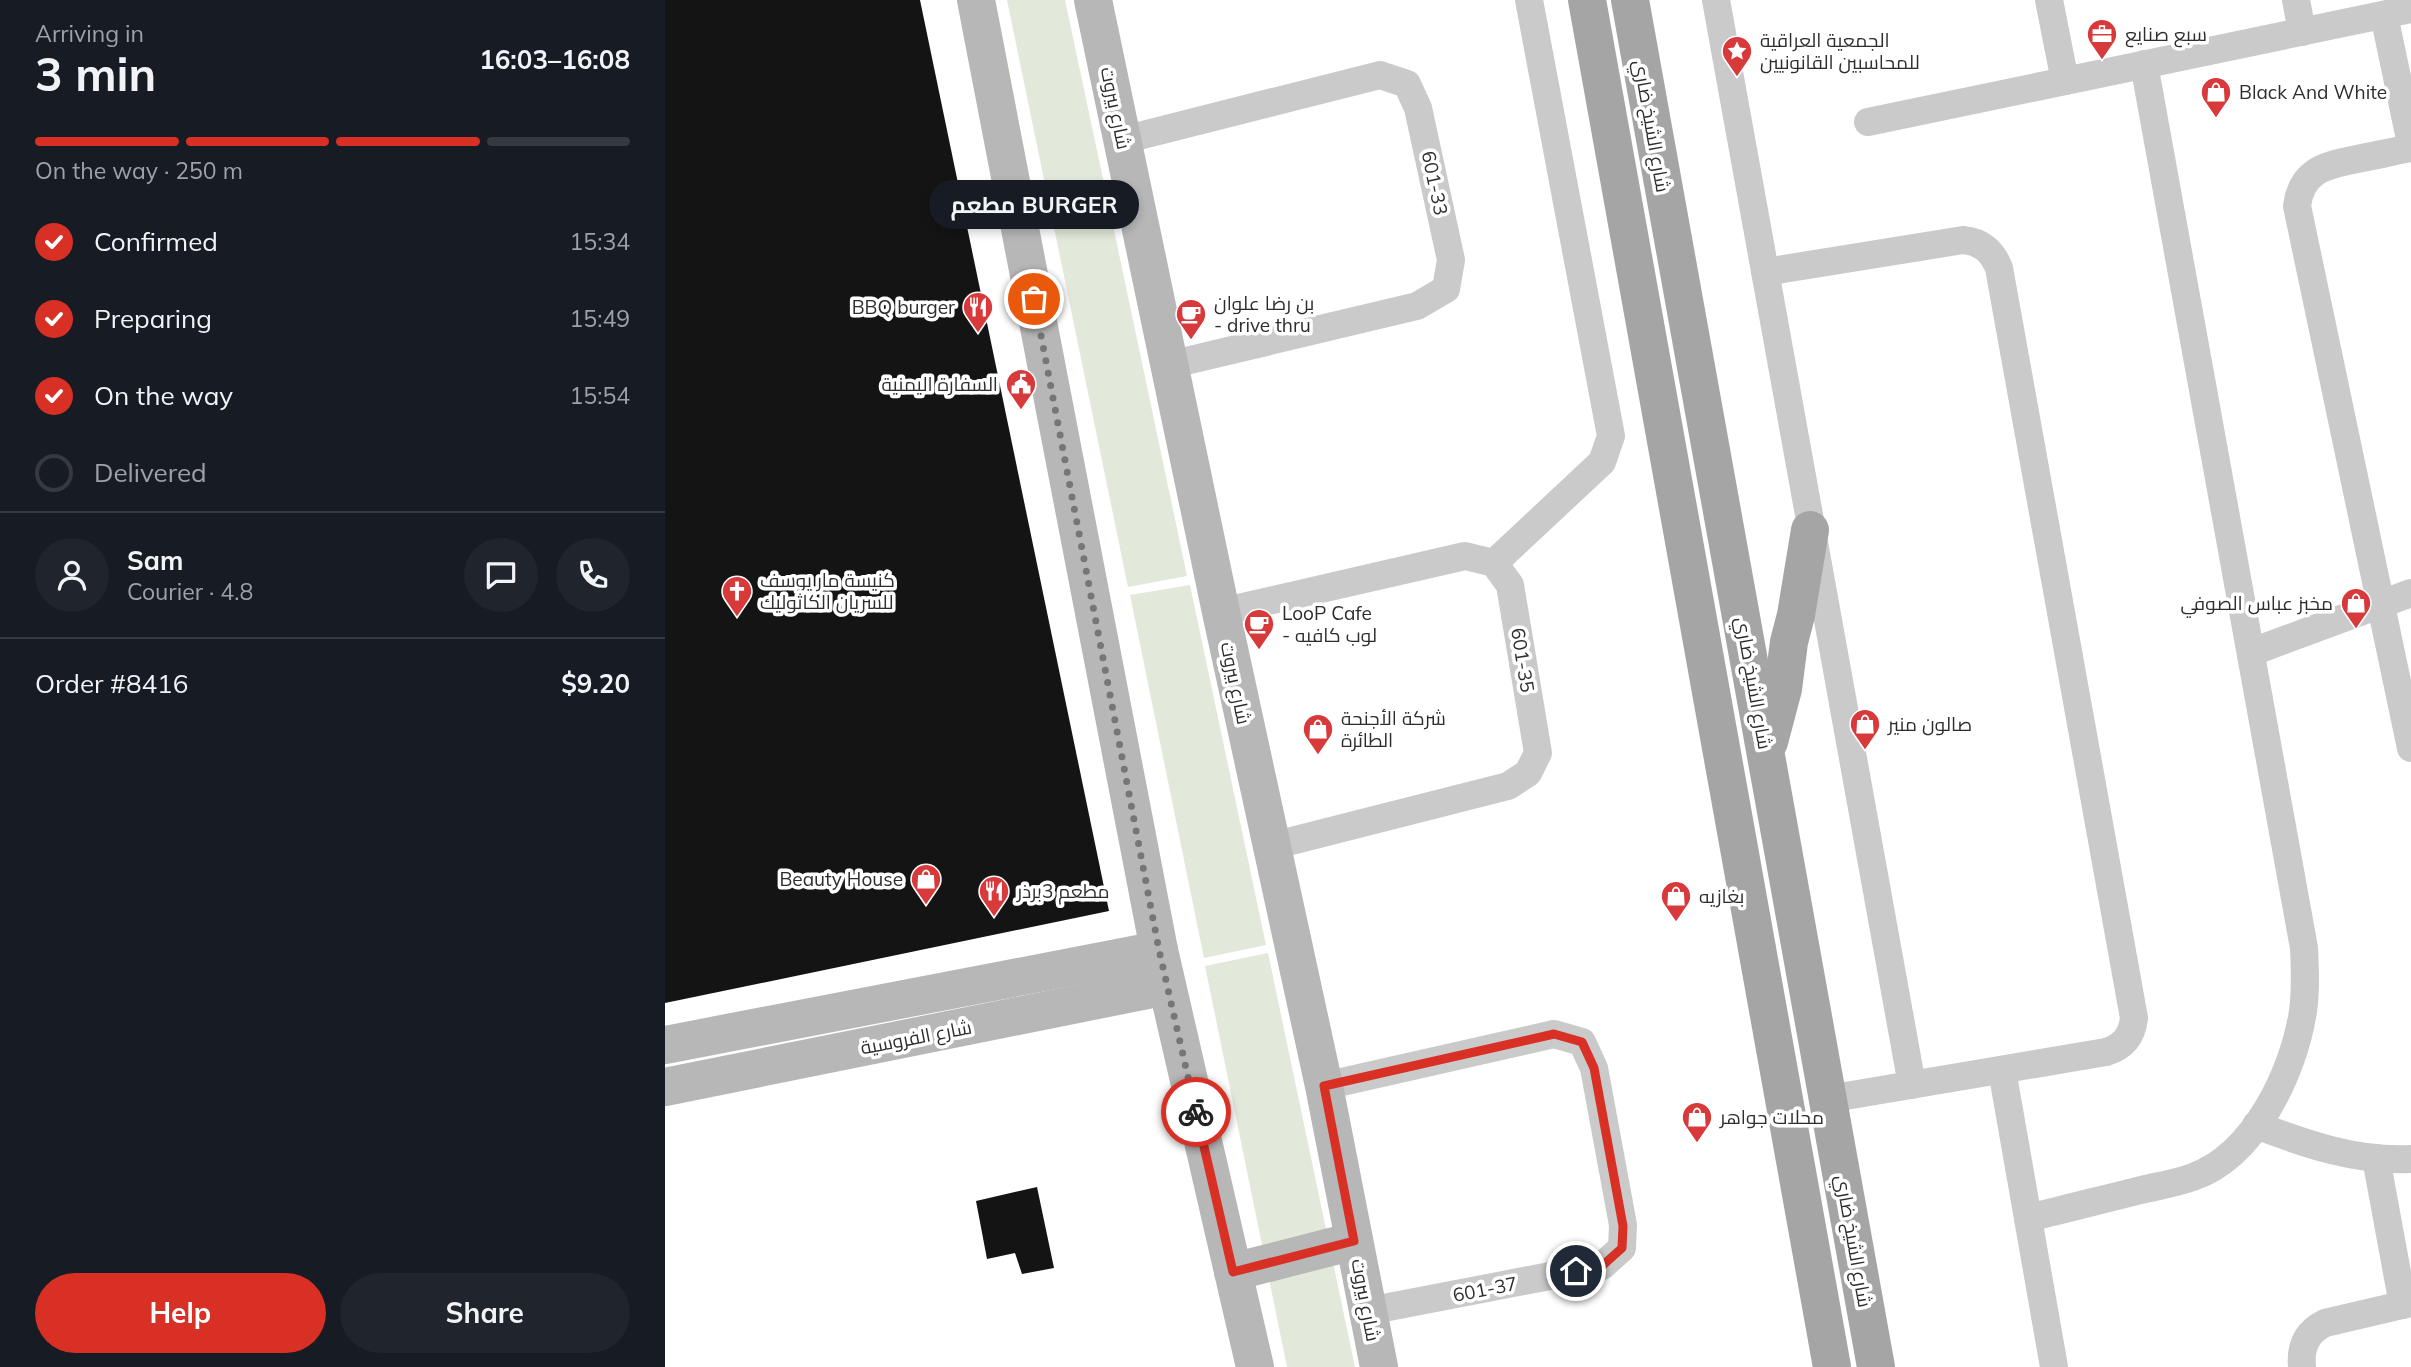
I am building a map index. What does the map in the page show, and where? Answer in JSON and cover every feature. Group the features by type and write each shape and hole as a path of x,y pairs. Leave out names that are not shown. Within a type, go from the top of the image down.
{"main road":[{"path":"976,0 1163,968 1255,1367"},
{"name":"شارع بيروت","path":"1093,0 1221,612 1324,1086 1379,1367"},
{"path":"1587,0 1832,1367"},
{"name":"شارع الشيخ ضاري","path":"1630,0 1876,1367"},
{"path":"1766,751 1783,689 1810,530"},
{"name":"شارع الفروسية","path":"665,1045 817,1017 1163,968"},
{"name":"شارع الفروسية","path":"665,1087 823,1055 1163,968"},
{"path":"817,1017 823,1055"},
{"path":"1233,1272 1354,1241"}],"street":[{"path":"1221,612 1465,556 1494,563 1602,462 1611,436 1529,0"},
{"path":"1716,0 1912,1085"},
{"path":"2049,0 2065,81"},
{"path":"2296,0 2302,32"},
{"path":"1868,122 2398,12 2411,146 2327,165 2307,179 2298,196 2297,206 2411,748"},
{"path":"2028,1218 2194,1177 2228,1156 2256,1125 2273,1099 2294,1051 2303,1010 2306,979 2304,947 2144,65"},
{"name":"601-33","path":"1123,140 1380,75 1407,84 1418,108 1451,260 1446,289 1417,306 1169,365"},
{"path":"1765,272 1963,240 1982,245 1995,259 1999,268 2134,1018 2129,1037 2115,1050 1828,1100"},
{"name":"601-35","path":"1272,846 1509,786 1528,773 1538,753 1510,585 1494,563"},
{"path":"2252,652 2411,593"},
{"name":"601-37","path":"1324,1086 1554,1034 1582,1042 1594,1068 1623,1226 1622,1248 1602,1266 1368,1311"},
{"path":"2002,1070 2054,1367"},
{"path":"2256,1125 2316,1146 2376,1158 2411,1159"},
{"path":"2302,1367 2304,1344 2316,1328 2325,1322 2407,1304 2376,1158"}],"shaded area":[{"path":"1007,0 1065,0 1105,188 1048,199"},
{"path":"1107,197 1187,576 1128,587 1050,208"},
{"path":"1190,585 1266,945 1204,958 1130,595"},
{"path":"1268,953 1355,1367 1287,1367 1205,966"}],"building":[{"path":"665,0 920,0 1109,911 665,1003"},
{"path":"1037,1187 1054,1268 1022,1274 1015,1253 987,1259 976,1201"}],"way so far":[{"path":"1034,299 1159,950 1196,1112"}],"place":[{"name":"سبع صنايع","path":"2102,61"},
{"name":"الجمعية العراقية للمحاسبين القانونيين","path":"1737,78"},
{"name":"Black And White","path":"2216,119"},
{"name":"مطعم BURGER","path":"1034,299"},
{"name":"BBQ burger","path":"978,334"},
{"name":"بن رضا علوان - drive thru","path":"1191,341"},
{"name":"السفارة اليمنية","path":"1021,411"},
{"name":"كنيسة مار يوسف للسريان الكاثوليك","path":"737,618"},
{"name":"مخبز عباس الصوفي","path":"2356,630"},
{"name":"LooP Cafe - لوب كافيه","path":"1259,651"},
{"name":"صالون منير","path":"1865,751"},
{"name":"شركة الأجنحة الطائرة","path":"1318,756"},
{"name":"Beauty House","path":"926,906"},
{"name":"مطعم 3برذر","path":"994,918"},
{"name":"بغازيه","path":"1676,923"},
{"name":"محلات جواهر","path":"1697,1144"}],"route":[{"path":"1196,1112 1233,1272 1354,1241 1324,1086 1554,1034 1582,1042 1594,1068 1623,1226 1622,1248 1602,1266 1576,1271"}]}
